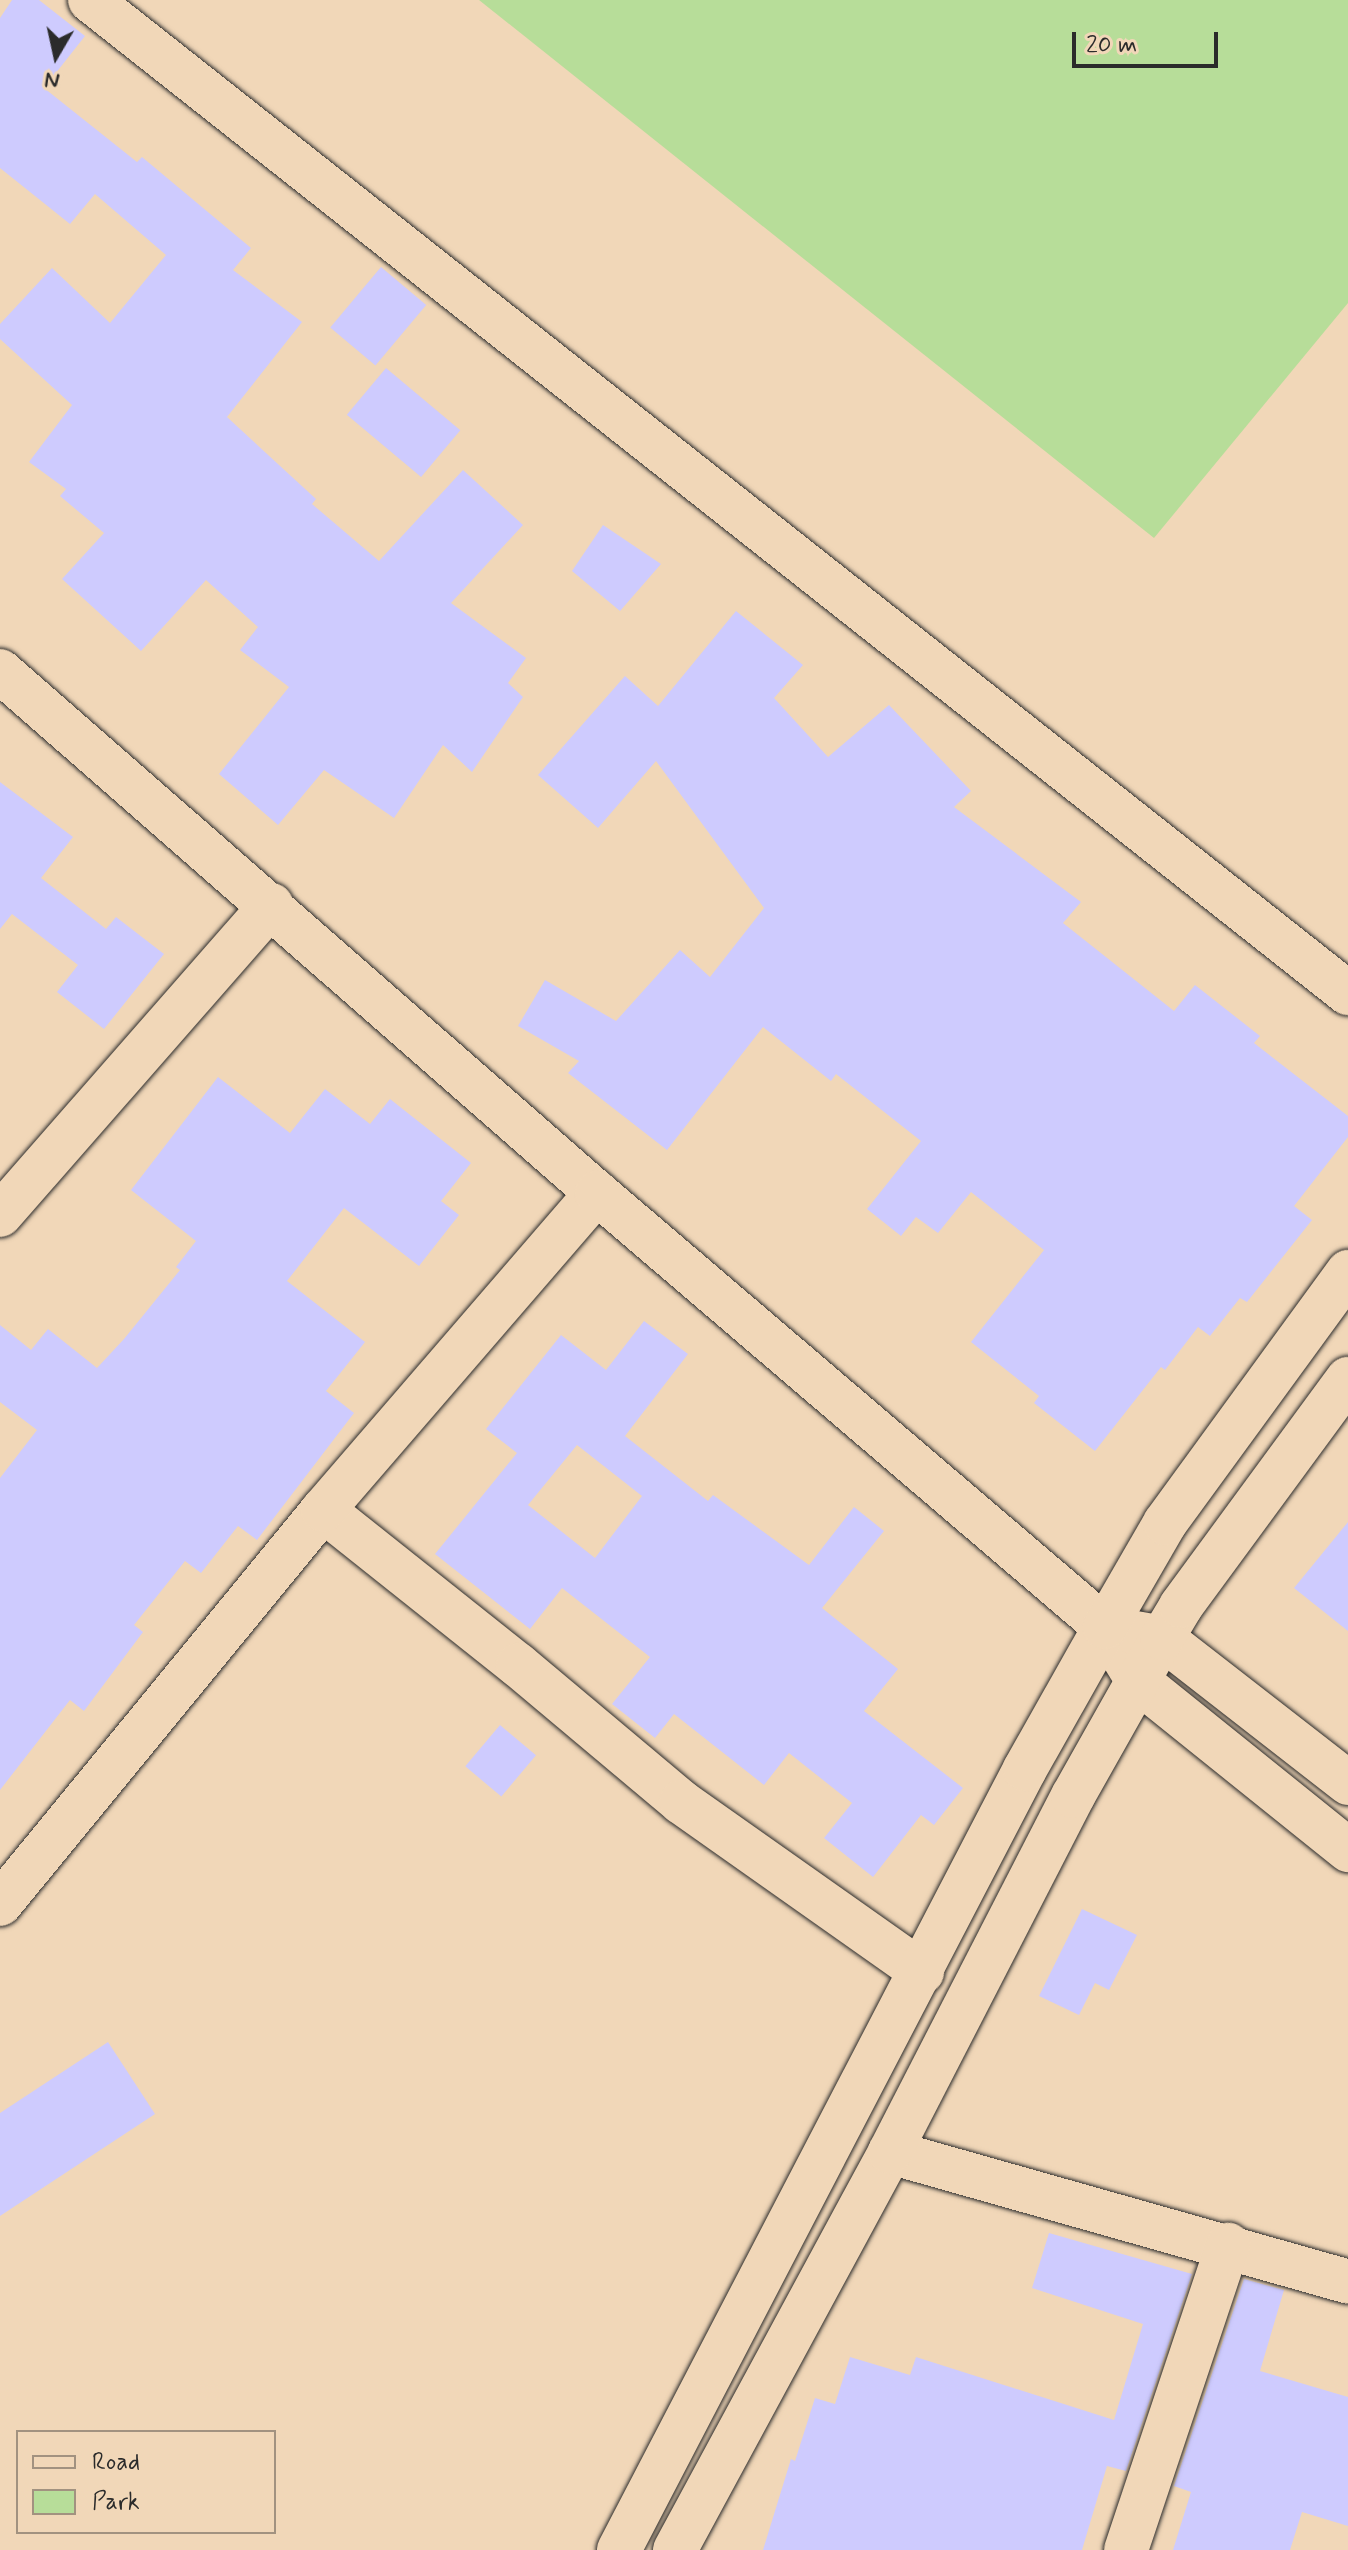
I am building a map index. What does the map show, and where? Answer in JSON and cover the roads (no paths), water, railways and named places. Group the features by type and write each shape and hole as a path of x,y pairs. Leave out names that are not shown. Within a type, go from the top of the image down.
{"street":[{"path":"90,0 1348,993"},
{"path":"0,671 597,1193 1105,1627 1138,1681 1348,1850"},
{"path":"0,1215 271,905"},
{"path":"0,1903 323,1510 597,1193"},
{"path":"619,2550 1025,1769 1105,1627 1165,1523 1348,1272"},
{"path":"675,2550 890,2152 1073,1796 1162,1638 1181,1606 1348,1379"},
{"path":"323,1510 518,1665 681,1802 922,1972"},
{"path":"1105,1627 1162,1638 1348,1783"},
{"path":"890,2152 1228,2245 1348,2282"},
{"path":"1126,2550 1228,2245"}]}
